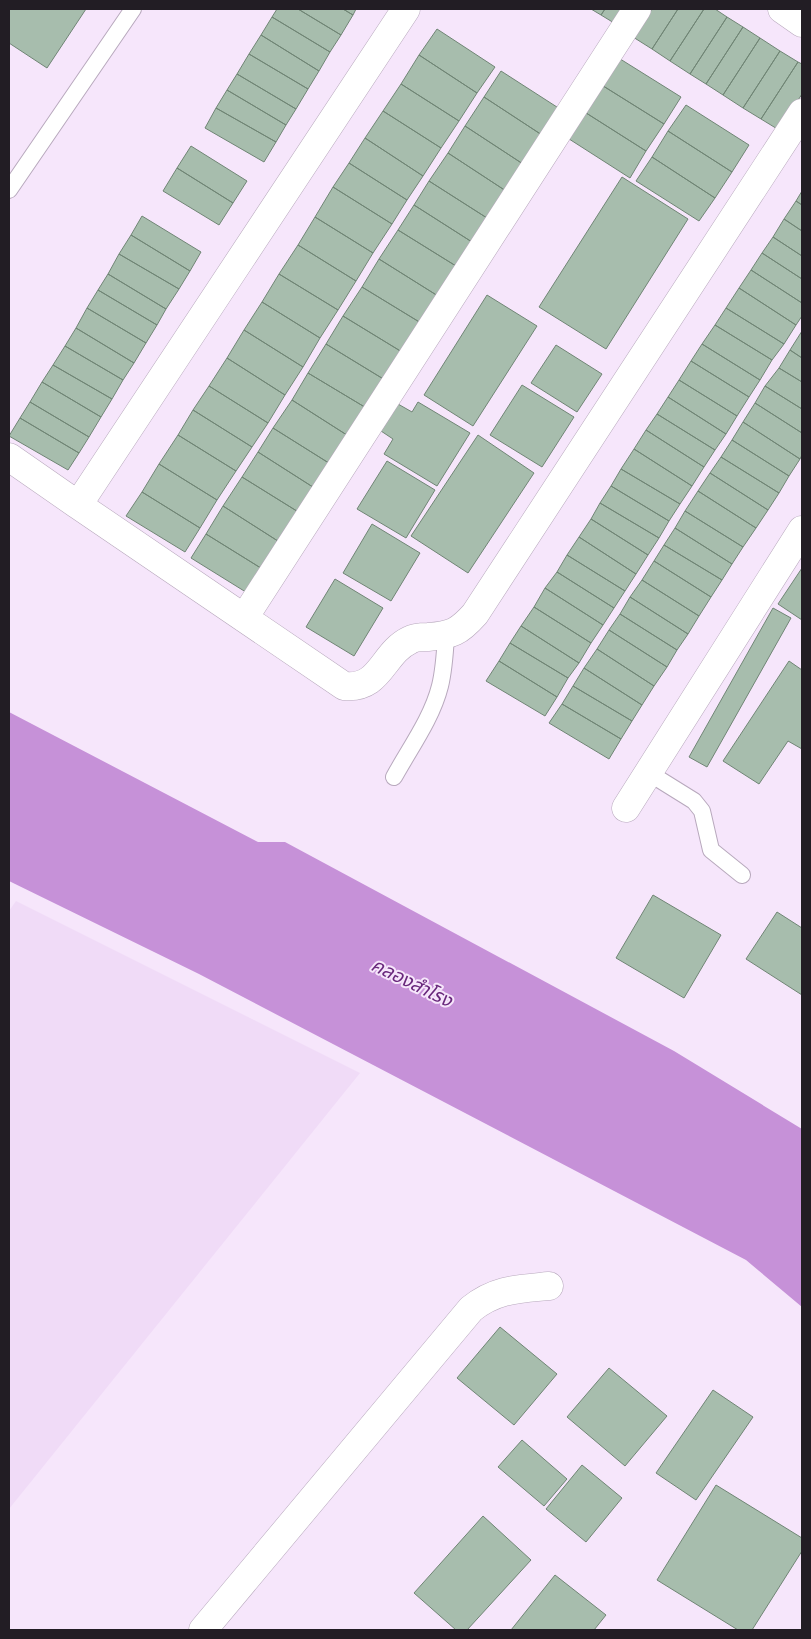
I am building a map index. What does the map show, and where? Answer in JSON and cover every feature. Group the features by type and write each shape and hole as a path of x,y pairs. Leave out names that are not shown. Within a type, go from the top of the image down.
{"street":[{"path":"78,505 406,9"},
{"path":"244,618 637,9"},
{"path":"782,9 802,23"},
{"path":"9,457 344,686 355,687 368,683 398,650 410,640 446,636 462,628 475,614 802,113"},
{"path":"626,808 802,530"},
{"path":"203,1630 470,1309 485,1297 506,1290 549,1286"}],"lane":[{"path":"9,190 133,9"},
{"path":"394,777 430,712 440,688 444,671 446,636"},
{"path":"649,772 694,801 702,811 711,850 742,875"}],"shaded area":[{"path":"16,901 360,1073 9,1509 9,911"}],"water":[{"name":"คลองสำโรง","path":"9,712 258,842 285,842 674,1051 802,1129 802,1307 746,1260 199,974 9,881"}],"building":[{"path":"9,9 86,9 47,68 9,43"},
{"path":"277,9 298,9 341,35 330,52 272,17"},
{"path":"298,9 343,9 353,15 341,35"},
{"path":"343,9 356,9 353,15"},
{"path":"591,9 605,9 601,15"},
{"path":"605,9 630,9 619,26 601,15"},
{"path":"652,9 678,9 652,49 633,37"},
{"path":"678,9 704,9 670,61 652,49"},
{"path":"704,9 715,9 727,17 690,74 670,61"},
{"path":"272,17 330,52 319,71 261,35"},
{"path":"727,17 743,27 706,84 690,74"},
{"path":"743,27 760,38 723,95 706,84"},
{"path":"437,29 495,67 477,93 419,55"},
{"path":"261,35 319,71 308,89 249,54"},
{"path":"760,38 780,51 743,108 723,95"},
{"path":"780,51 798,62 761,119 743,108"},
{"path":"249,54 308,89 296,109 237,74"},
{"path":"419,55 477,93 459,121 401,84"},
{"path":"617,57 681,97 664,124 600,84"},
{"path":"798,62 802,64 802,94 779,130 761,119"},
{"path":"501,71 560,109 542,135 484,97"},
{"path":"237,74 296,109 286,125 227,90"},
{"path":"401,84 459,121 441,148 383,111"},
{"path":"600,84 664,124 646,151 583,111"},
{"path":"227,90 286,125 276,142 216,108"},
{"path":"484,97 542,135 523,164 465,126"},
{"path":"686,105 749,145 732,172 668,131"},
{"path":"216,108 276,142 264,162 205,128"},
{"path":"383,111 441,148 423,176 365,138"},
{"path":"583,111 646,151 630,178 566,137"},
{"path":"465,126 523,164 506,191 448,153"},
{"path":"668,131 732,172 715,198 652,157"},
{"path":"365,138 423,176 407,200 349,163"},
{"path":"191,146 247,181 233,203 177,168"},
{"path":"448,153 506,191 487,218 429,181"},
{"path":"652,157 715,198 699,221 636,181"},
{"path":"349,163 407,200 392,224 333,187"},
{"path":"177,168 233,203 219,225 163,191"},
{"path":"622,177 688,219 606,349 539,307"},
{"path":"429,181 487,218 472,242 414,205"},
{"path":"333,187 392,224 373,253 315,217"},
{"path":"802,191 802,205 796,201"},
{"path":"796,201 802,205 802,231 784,219"},
{"path":"414,205 472,242 456,266 398,230"},
{"path":"142,216 201,252 190,271 131,235"},
{"path":"315,217 373,253 356,281 298,245"},
{"path":"784,219 802,231 802,256 773,237"},
{"path":"398,230 456,266 438,296 379,259"},
{"path":"131,235 190,271 179,289 119,254"},
{"path":"773,237 802,256 802,279 762,253"},
{"path":"298,245 356,281 338,310 279,274"},
{"path":"762,253 802,279 802,303 751,270"},
{"path":"119,254 179,289 166,309 108,274"},
{"path":"379,259 438,296 421,323 362,287"},
{"path":"751,270 802,303 802,316 796,325 739,288"},
{"path":"108,274 166,309 157,325 98,290"},
{"path":"279,274 338,310 320,338 262,302"},
{"path":"362,287 421,323 402,352 343,316"},
{"path":"739,288 796,325 784,344 726,308"},
{"path":"98,290 157,325 146,343 87,308"},
{"path":"487,295 537,326 473,426 424,395"},
{"path":"262,302 320,338 303,367 244,330"},
{"path":"87,308 146,343 134,363 76,328"},
{"path":"726,308 784,344 772,360 715,325"},
{"path":"343,316 402,352 385,380 326,344"},
{"path":"715,325 772,360 760,380 702,344"},
{"path":"76,328 134,363 123,380 65,346"},
{"path":"244,330 303,367 285,395 227,358"},
{"path":"802,331 802,358 790,350"},
{"path":"326,344 385,380 368,409 308,373"},
{"path":"702,344 760,380 749,397 691,361"},
{"path":"556,345 602,374 577,412 531,383"},
{"path":"65,346 123,380 112,399 53,365"},
{"path":"790,350 802,358 802,382 779,368"},
{"path":"227,358 285,395 268,423 209,386"},
{"path":"691,361 749,397 737,416 679,380"},
{"path":"53,365 112,399 101,417 42,382"},
{"path":"779,368 802,382 802,409 765,386"},
{"path":"308,373 368,409 350,437 292,400"},
{"path":"679,380 737,416 726,434 668,397"},
{"path":"42,382 101,417 89,437 30,402"},
{"path":"522,385 574,417 542,467 490,435"},
{"path":"209,386 268,423 252,447 193,410"},
{"path":"765,386 802,409 802,433 755,403"},
{"path":"668,397 726,434 715,450 657,414"},
{"path":"292,400 350,437 332,465 273,428"},
{"path":"30,402 89,437 79,453 20,418"},
{"path":"418,402 470,433 437,486 384,454 393,439 381,431 398,404 412,412"},
{"path":"755,403 802,433 802,455 800,459 743,422"},
{"path":"193,410 252,447 236,471 178,435"},
{"path":"657,414 715,450 704,467 646,430"},
{"path":"20,418 79,453 68,470 9,436"},
{"path":"743,422 800,459 789,476 732,440"},
{"path":"273,428 332,465 316,489 258,452"},
{"path":"646,430 704,467 692,486 634,449"},
{"path":"178,435 236,471 217,500 159,464"},
{"path":"478,435 534,473 468,573 411,536"},
{"path":"732,440 789,476 779,493 721,457"},
{"path":"634,449 692,486 680,504 621,469"},
{"path":"258,452 316,489 300,513 242,477"},
{"path":"721,457 779,493 768,510 710,473"},
{"path":"387,461 435,490 406,538 357,509"},
{"path":"159,464 217,500 200,528 142,492"},
{"path":"621,469 680,504 669,521 611,486"},
{"path":"710,473 768,510 756,528 698,491"},
{"path":"242,477 300,513 281,543 223,506"},
{"path":"611,486 669,521 659,538 600,503"},
{"path":"698,491 756,528 743,547 685,511"},
{"path":"142,492 200,528 185,552 126,516"},
{"path":"600,503 659,538 648,555 591,519"},
{"path":"223,506 281,543 264,570 206,534"},
{"path":"685,511 743,547 732,564 675,528"},
{"path":"591,519 648,555 636,574 579,537"},
{"path":"372,524 420,553 391,601 343,573"},
{"path":"675,528 732,564 722,580 664,545"},
{"path":"206,534 264,570 249,594 191,558"},
{"path":"579,537 636,574 625,591 567,555"},
{"path":"664,545 722,580 711,597 654,561"},
{"path":"567,555 625,591 614,608 557,572"},
{"path":"654,561 711,597 699,616 642,580"},
{"path":"802,568 802,620 778,604"},
{"path":"557,572 614,608 603,625 545,588"},
{"path":"335,579 383,608 354,656 306,627"},
{"path":"642,580 699,616 688,634 630,597"},
{"path":"545,588 603,625 591,643 534,607"},
{"path":"630,597 688,634 677,650 620,614"},
{"path":"534,607 591,643 579,663 521,626"},
{"path":"773,608 791,618 707,767 689,757"},
{"path":"620,614 677,650 667,667 609,630"},
{"path":"521,626 579,663 568,678 510,643"},
{"path":"609,630 667,667 654,686 597,649"},
{"path":"510,643 568,678 557,697 499,661"},
{"path":"597,649 654,686 642,705 584,668"},
{"path":"499,661 557,697 545,716 486,681"},
{"path":"789,661 802,670 802,749 788,741 759,784 723,761"},
{"path":"584,668 642,705 632,721 573,686"},
{"path":"573,686 632,721 621,739 562,704"},
{"path":"562,704 621,739 609,759 549,723"},
{"path":"653,895 721,935 684,998 616,958"},
{"path":"777,912 802,928 802,995 746,959"},
{"path":"500,1327 557,1374 514,1425 457,1378"},
{"path":"609,1368 667,1416 625,1466 567,1417"},
{"path":"713,1390 753,1417 696,1500 656,1473"},
{"path":"522,1440 567,1479 544,1506 498,1467"},
{"path":"582,1465 622,1498 586,1542 546,1509"},
{"path":"716,1485 802,1538 802,1551 752,1630 738,1630 657,1580"},
{"path":"483,1516 531,1560 467,1630 456,1630 414,1593"},
{"path":"555,1575 606,1615 594,1630 511,1630"}]}
